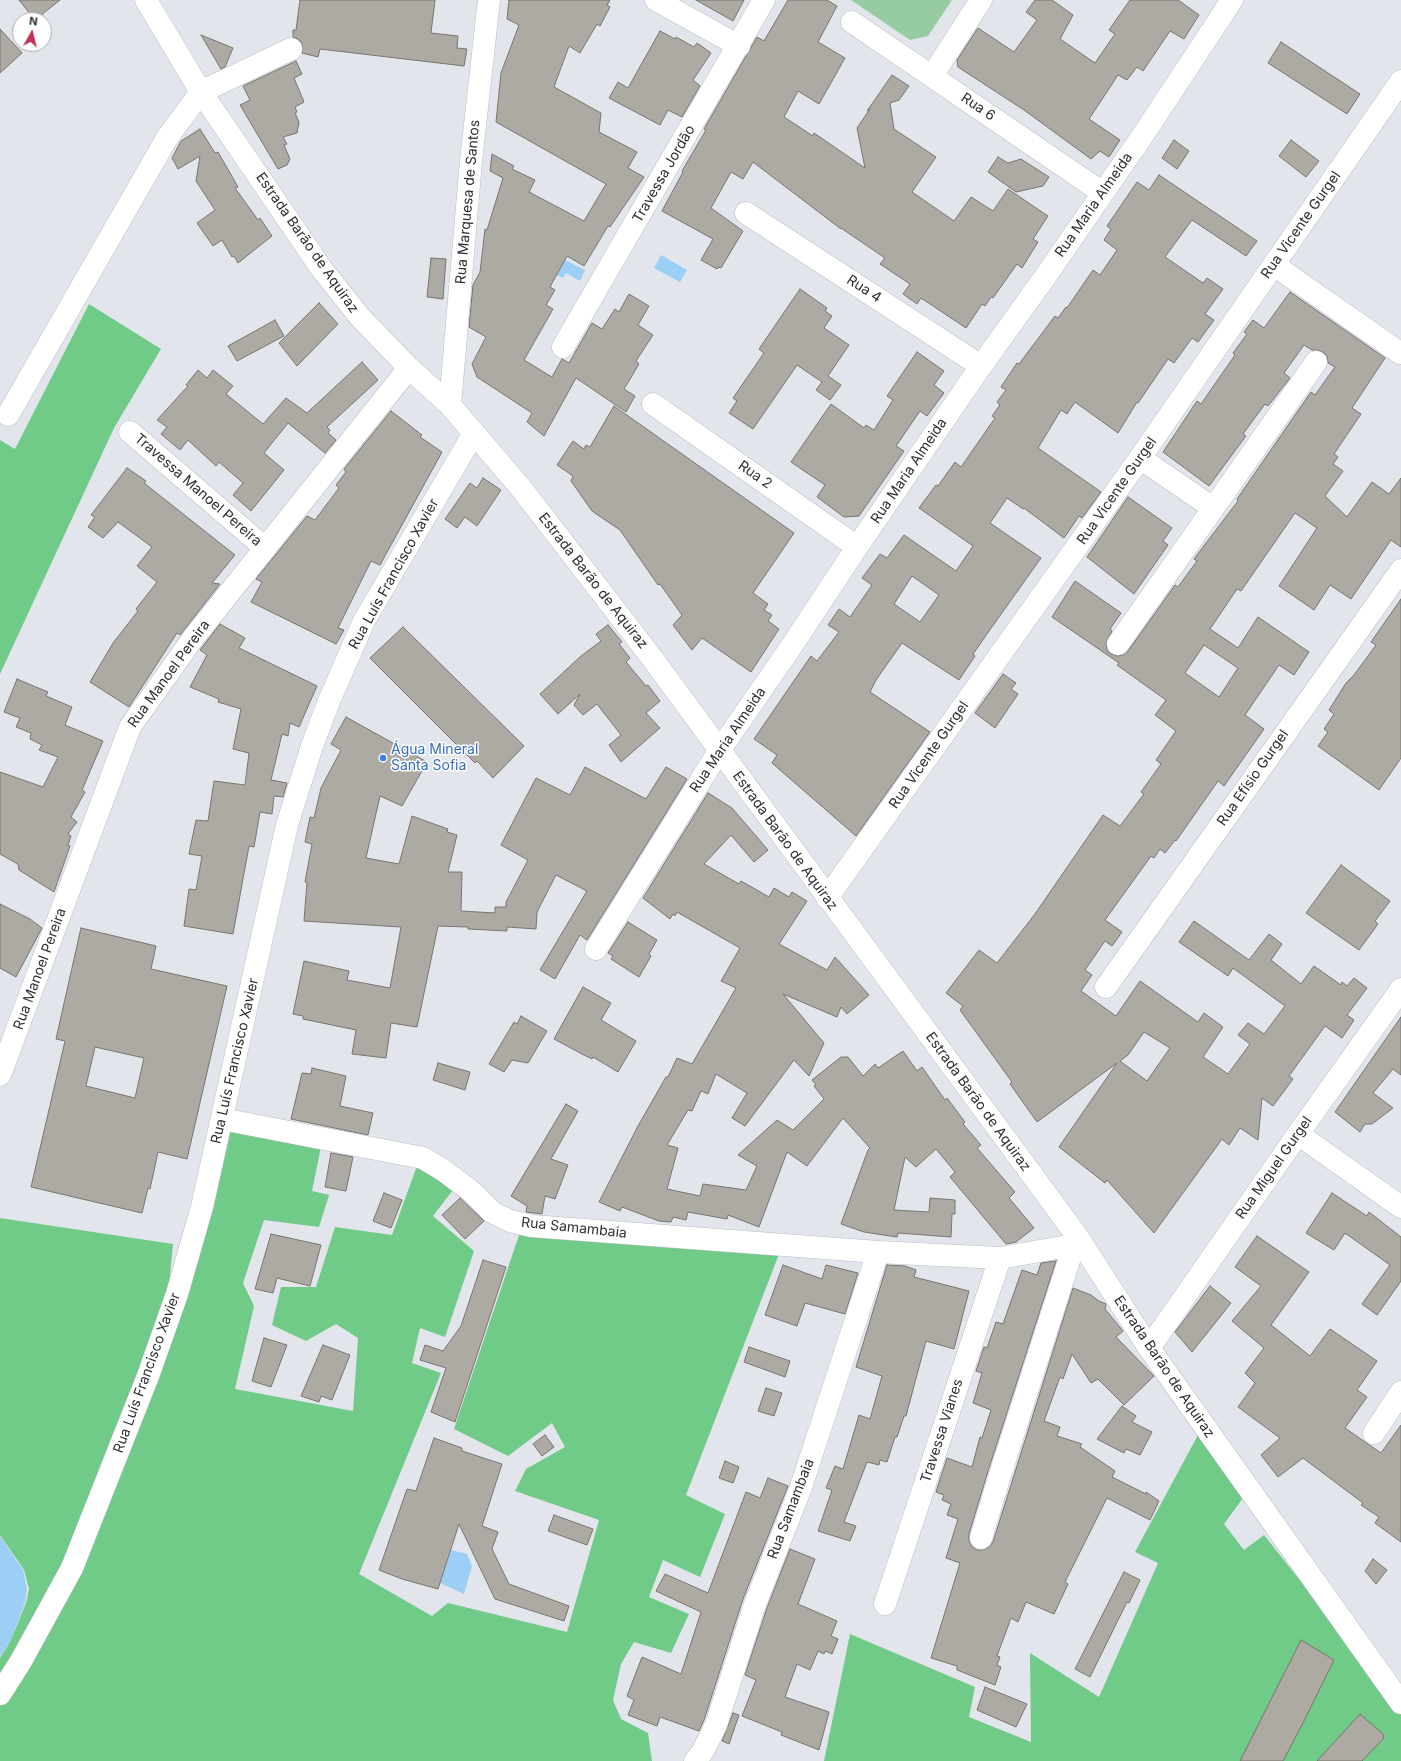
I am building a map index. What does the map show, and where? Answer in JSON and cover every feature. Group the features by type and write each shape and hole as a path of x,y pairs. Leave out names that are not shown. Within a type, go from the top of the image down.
{"street":[{"name":"Estrada Barão de Aquiraz","path":"146,0 201,92 321,268 359,316 409,368 450,405 521,488 652,658 1075,1240 1149,1348 1401,1703"},
{"name":"Rua Marquesa de Santos","path":"450,405 471,161 489,0"},
{"path":"656,0 739,46"},
{"name":"Travessa Jordão","path":"563,347 739,46 764,0"},
{"path":"932,76 981,0"},
{"name":"Rua Maria Almeida","path":"596,949 719,751 791,648 856,547 1103,193 1232,0"},
{"name":"Rua 6","path":"852,22 1103,193"},
{"path":"8,415 164,142 201,92 277,54 291,49"},
{"name":"Rua Vicente Gurgel","path":"827,898 1140,458 1401,81"},
{"name":"Rua 4","path":"746,213 981,366"},
{"path":"1274,265 1400,353"},
{"path":"1118,644 1316,362"},
{"name":"Rua Manoel Pereira","path":"0,1075 130,727 194,637 409,368"},
{"name":"Rua 2","path":"653,404 856,547"},
{"name":"Travessa Manoel Pereira","path":"130,432 265,548"},
{"name":"Rua Luís Francisco Xavier","path":"0,1694 25,1654 72,1568 142,1391 177,1294 202,1206 287,825 312,746 331,694 364,621 474,433"},
{"path":"1140,458 1213,508"},
{"name":"Rua Efísio Gurgel","path":"1106,987 1399,578"},
{"name":"Rua Miguel Gurgel","path":"1149,1348 1401,989"},
{"name":"Rua Samambaia","path":"222,1119 423,1158 444,1170 471,1191 492,1212 510,1221 531,1226 878,1252 1000,1258 1075,1240"},
{"path":"1298,1134 1401,1207"},
{"path":"981,1538 1075,1240"},
{"name":"Rua Samambaia","path":"695,1761 703,1751 716,1725 754,1604 800,1490 878,1252"},
{"name":"Travessa Vianes","path":"885,1604 1000,1258"},
{"path":"1374,1433 1401,1392"}],"green space":[{"path":"851,0 952,0 928,36 910,40"},
{"path":"89,304 161,349 114,428 0,674 0,440 15,449"},
{"path":"226,1124 321,1147 312,1191 329,1195 319,1227 264,1220 243,1283 254,1306 235,1389 353,1411 358,1338 336,1324 306,1341 272,1325 281,1287 316,1287 335,1227 392,1235 418,1163 453,1190 433,1216 474,1251 445,1337 420,1328 412,1363 441,1373 359,1574 432,1616 448,1603 567,1632 599,1520 515,1491 526,1469 565,1447 552,1423 508,1456 454,1429 520,1232 779,1254 686,1495 725,1514 700,1577 663,1560 649,1597 689,1614 671,1653 634,1642 621,1664 613,1700 621,1719 648,1733 652,1761 0,1761 0,1706 77,1578"},
{"path":"0,1218 173,1244 169,1286 56,1596 0,1692 0,1658 10,1642 26,1603 29,1589 24,1570 0,1535"},
{"path":"1198,1435 1243,1498 1224,1524 1244,1550 1264,1535 1401,1708 1401,1761 824,1761 850,1634 975,1687 969,1717 1031,1742 1030,1653 1099,1697 1158,1563 1135,1552"}],"water":[{"path":"661,255 687,270 680,282 654,268"},
{"path":"565,260 585,270 580,281 566,273 563,278 557,275"},
{"path":"0,1536 23,1570 27,1589 25,1603 10,1642 0,1657"},
{"path":"451,1550 467,1554 472,1566 464,1594 440,1583"}],"building":[{"path":"19,0 60,0 45,12 29,12"},
{"path":"300,0 435,0 431,33 458,36 457,48 467,49 464,66 320,49 318,57 302,53 302,43 293,37 293,30 296,30"},
{"path":"509,0 610,0 607,5 610,7 600,26 597,24 580,53 569,46 554,87 601,113 599,132 637,152 628,168 644,177 610,227 608,226 584,266 567,256 550,287 555,290 546,305 553,309 524,360 552,377 562,359 569,363 592,323 602,329 615,309 619,312 629,294 649,306 638,325 653,335 636,361 639,364 624,389 635,396 626,412 576,378 544,436 527,422 532,413 477,377 472,364 486,337 469,327 473,285 480,272 485,229 487,230 503,178 490,171 492,154 514,166 512,169 535,180 529,192 584,221 606,184 496,122 501,73 519,25 507,19"},
{"path":"696,0 744,0 733,21"},
{"path":"788,0 827,0 837,6 818,42 845,58 819,104 798,91 784,117 813,136 814,133 865,168 857,128 892,75 909,86 899,100 890,103 894,129 936,157 912,192 954,221 971,197 993,211 1008,189 1048,216 1033,239 1038,242 1022,268 1017,264 993,298 991,297 985,306 982,304 966,328 921,298 917,304 903,294 910,284 880,264 885,258 841,229 753,162 743,179 731,172 711,208 743,231 721,268 718,267 717,269 701,260 713,239 662,211 683,172 682,171 706,130 704,129 757,37 764,41"},
{"path":"1035,0 1052,0 1073,15 1060,39 1095,63 1115,34 1109,30 1130,0 1178,0 1199,15 1184,39 1170,31 1143,71 1137,67 1127,80 1118,75 1089,119 1120,140 1109,157 1100,151 1091,159 1024,110 958,67 957,60 978,28 1014,52 1037,20 1026,12"},
{"path":"0,29 12,42 12,52 22,53 0,73"},
{"path":"660,31 675,39 676,37 694,47 697,43 711,53 693,80 700,86 682,117 668,110 660,125 609,98 618,82 628,88"},
{"path":"201,35 233,48 225,67 221,69"},
{"path":"1281,42 1360,94 1347,114 1268,63"},
{"path":"296,61 302,74 294,78 304,102 295,107 297,112 295,113 299,122 297,133 283,137 287,144 284,145 290,159 287,165 278,169 240,105 250,100 243,86"},
{"path":"200,129 215,153 218,152 238,187 235,188 258,220 260,218 272,236 238,263 234,256 232,257 222,240 213,246 197,223 215,210 196,181 200,156 178,169 172,158 181,141"},
{"path":"1174,140 1189,151 1177,169 1162,158"},
{"path":"1291,140 1319,161 1306,177 1279,156"},
{"path":"998,157 1008,163 1021,159 1049,177 1043,186 1016,192 988,172"},
{"path":"1159,175 1257,241 1246,256 1192,220 1165,257 1203,283 1207,278 1223,289 1205,314 1214,320 1198,342 1192,338 1174,363 1168,359 1138,403 1137,402 1118,433 1075,402 1067,414 1061,410 1038,448 1101,492 1082,518 1079,516 1064,538 1024,508 1023,509 1007,498 990,523 1041,558 973,654 975,656 959,680 902,643 876,680 870,692 930,732 856,836 772,763 777,755 754,739 811,656 817,661 839,632 828,625 839,609 850,617 872,585 862,578 880,554 887,558 904,535 956,571 973,546 919,508 936,485 938,486 955,462 961,467 995,418 992,416 1000,405 997,402 1006,390 1001,387 1017,363 1019,364 1055,316 1058,318 1066,307 1067,308 1093,270 1100,275 1117,250 1104,240 1111,229 1107,226 1137,182 1149,190","holes":["912,576 939,595 920,622 894,604"]},
{"path":"431,258 446,259 443,299 427,297"},
{"path":"800,289 827,308 825,311 832,316 824,328 849,345 828,376 841,385 830,400 816,390 822,382 797,365 753,429 729,413 737,401 733,398 764,353 759,349"},
{"path":"1290,292 1385,358 1352,408 1361,414 1334,454 1338,457 1333,464 1343,471 1325,496 1347,517 1372,482 1389,494 1401,478 1401,547 1391,540 1351,599 1330,585 1314,610 1279,586 1317,528 1295,513 1241,591 1237,589 1210,629 1238,648 1258,617 1309,652 1294,675 1279,665 1245,715 1264,729 1224,786 1218,781 1176,841 1175,840 1165,853 1160,849 1154,858 1151,856 1105,920 1122,932 1112,946 1105,941 1085,970 1092,975 1081,991 1116,1016 1140,981 1198,1022 1204,1013 1223,1027 1203,1057 1228,1074 1250,1044 1238,1035 1248,1023 1264,1034 1285,1006 1233,968 1228,976 1179,942 1194,921 1249,960 1269,934 1282,944 1271,960 1301,984 1314,966 1341,985 1342,982 1347,986 1354,978 1367,988 1347,1015 1354,1020 1342,1038 1325,1026 1289,1076 1293,1079 1273,1106 1262,1098 1258,1140 1240,1128 1229,1145 1222,1139 1154,1233 1107,1180 1105,1183 1059,1147 1117,1063 1037,1122 1010,1084 1012,1082 960,1010 963,1006 946,993 979,950 997,963 1035,914 1103,815 1120,826 1144,794 1141,792 1161,764 1156,760 1176,731 1155,715 1166,700 1117,665 1119,663 1052,617 1075,581 1121,613 1110,629 1112,631 1106,643 1107,650 1111,654 1117,656 1123,655 1128,651 1175,585 1178,587 1197,561 1194,559 1238,501 1237,499 1311,392 1315,395 1335,367 1328,363 1327,356 1323,352 1312,350 1304,345 1284,373 1290,378 1268,406 1265,404 1243,434 1246,436 1209,486 1163,452 1197,401 1201,404 1235,355 1233,353 1247,334 1244,332 1253,320 1264,328","holes":["1204,645 1238,668 1219,697 1185,673","1144,1032 1170,1048 1147,1081 1120,1061 1128,1055"]},
{"path":"319,303 338,324 297,366 279,343"},
{"path":"275,320 284,336 237,361 228,346"},
{"path":"917,352 944,371 934,385 944,393 927,416 920,411 896,446 904,451 859,516 844,517 817,497 825,485 791,462 831,404 864,428 866,425 874,430 893,400 887,396"},
{"path":"362,362 378,380 327,427 330,430 328,433 336,440 325,453 288,423 264,453 284,470 251,511 233,495 243,483 219,462 216,466 188,440 180,450 161,434 167,427 157,420 188,386 186,385 198,370 207,378 213,370 233,386 226,394 263,424 286,398 307,413"},
{"path":"614,406 794,533 753,593 768,604 764,610 772,615 768,621 779,629 751,672 702,638 692,650 673,625 682,615 660,584 658,585 620,530 592,511 571,481 573,476 557,465 573,441 584,449 586,445 590,447"},
{"path":"391,411 422,435 420,437 442,452 380,565 371,561 338,628 344,630 336,644 251,602 262,582 256,579 307,516 315,520 339,488 336,485 346,472 344,469"},
{"path":"127,468 146,481 144,483 235,555 212,583 220,584 180,635 177,633 129,707 90,682 113,643 138,611 136,609 157,582 137,566 152,547 118,522 103,538 88,527 95,517 91,515"},
{"path":"483,478 501,490 477,526 465,517 457,528 445,519 470,483 477,488"},
{"path":"1128,497 1172,528 1163,541 1168,545 1134,594 1087,557"},
{"path":"1401,599 1401,758 1379,790 1318,746 1328,732 1324,729 1334,714 1329,710 1346,683 1354,675 1376,645 1371,642"},
{"path":"220,624 245,638 239,648 317,686 299,727 290,723 288,736 282,734 271,780 287,783 283,797 274,796 272,814 260,812 254,847 249,846 233,934 184,926 189,889 196,890 202,856 189,854 196,820 208,821 214,781 245,785 249,753 233,749 241,709 218,702 219,699 190,687 207,655 200,650"},
{"path":"608,625 622,642 619,644 630,658 626,662 646,686 648,685 660,701 646,713 660,728 621,762 609,745 621,735 597,704 583,715 574,705 580,694 558,714 540,694 581,656 601,641 596,634"},
{"path":"403,627 524,746 493,778 477,761 475,763 370,658"},
{"path":"1003,674 1016,683 1011,689 1018,694 995,728 975,713"},
{"path":"17,679 48,692 46,696 72,707 65,725 103,741 82,790 85,792 71,817 77,822 68,834 71,836 68,845 70,846 54,892 19,870 18,864 0,854 0,772 43,787 58,757 39,750 42,745 30,739 31,733 16,727 20,718 4,712"},
{"path":"346,717 427,762 402,806 380,796 366,858 399,864 412,816 448,829 447,832 457,835 448,872 462,872 461,911 495,913 495,907 506,907 506,902 528,860 501,845 536,778 570,795 585,767 646,799 666,767 687,779 587,940 580,935 555,979 540,970 587,891 556,875 537,912 536,929 507,927 507,931 438,926 417,1027 391,1023 386,1058 352,1054 356,1030 303,1019 303,1016 293,1014 304,961 349,971 347,980 390,988 401,927 304,921 307,882 305,882 312,844 305,842 310,817 314,818 321,788 341,750 331,744"},
{"path":"708,793 732,808 768,850 754,862 731,835 704,864 739,884 741,881 769,897 774,888 789,897 792,892 807,901 779,944 827,970 835,957 869,995 847,1014 841,1007 837,1017 783,994 824,1043 809,1076 794,1060 745,1126 732,1118 747,1093 716,1074 708,1094 701,1091 692,1111 688,1110 667,1145 678,1148 667,1189 700,1196 703,1184 746,1190 757,1166 738,1155 777,1120 793,1130 824,1099 814,1086 816,1085 812,1080 841,1057 848,1057 863,1076 875,1064 878,1068 903,1051 917,1071 922,1067 945,1100 947,1098 965,1122 963,1124 981,1145 977,1148 1015,1192 1009,1198 1034,1228 1016,1242 1006,1244 950,1177 955,1172 936,1149 916,1167 905,1157 894,1210 929,1212 930,1198 955,1200 955,1214 952,1214 951,1237 898,1233 897,1237 864,1232 841,1224 870,1148 843,1118 807,1166 787,1152 759,1227 728,1215 727,1219 688,1212 686,1220 673,1217 671,1222 659,1221 622,1207 620,1211 599,1202 638,1126 666,1077 668,1077 677,1058 692,1064 736,988 721,981 740,948 677,912 675,916 673,914 670,919 643,898"},
{"path":"1341,865 1390,901 1375,921 1378,924 1359,950 1306,913"},
{"path":"0,904 30,919 42,928 16,977 0,968"},
{"path":"628,922 657,940 649,954 651,956 639,977 611,959 613,956 608,953"},
{"path":"81,928 156,946 151,969 227,986 187,1159 158,1152 150,1189 148,1188 142,1213 31,1187 65,1041 56,1039","holes":["95,1047 144,1058 135,1098 86,1086"]},
{"path":"583,987 611,1003 601,1020 636,1041 618,1072 593,1057 592,1059 554,1039"},
{"path":"521,1016 547,1031 528,1063 512,1060 504,1072 489,1064 514,1022 517,1024"},
{"path":"1401,1017 1401,1075 1393,1069 1373,1093 1393,1108 1372,1124 1365,1124 1360,1132 1335,1112"},
{"path":"438,1063 470,1072 465,1090 433,1080"},
{"path":"312,1068 346,1076 340,1106 373,1113 368,1135 291,1119 302,1073 311,1074"},
{"path":"566,1104 578,1111 551,1159 568,1165 555,1199 545,1196 542,1214 526,1212 527,1206 511,1196"},
{"path":"331,1153 353,1157 346,1191 325,1187"},
{"path":"384,1193 402,1200 391,1228 373,1221"},
{"path":"1332,1193 1367,1216 1369,1212 1401,1237 1401,1281 1377,1315 1362,1304 1390,1265 1345,1233 1334,1250 1306,1233"},
{"path":"460,1198 484,1221 465,1239 442,1215"},
{"path":"271,1234 321,1245 310,1286 277,1278 273,1293 255,1289"},
{"path":"1257,1236 1309,1272 1271,1325 1310,1356 1330,1329 1377,1361 1357,1390 1367,1397 1345,1428 1381,1453 1401,1425 1401,1542 1375,1523 1379,1517 1361,1505 1363,1503 1303,1458 1278,1477 1261,1455 1280,1438 1238,1407 1255,1383 1245,1373 1264,1348 1232,1321 1261,1286 1235,1267"},
{"path":"483,1260 506,1267 455,1422 431,1412 446,1368 420,1360 425,1345 443,1351 461,1326"},
{"path":"1056,1261 988,1471 969,1534 969,1541 972,1547 977,1550 983,1550 989,1547 993,1542 1073,1288 1091,1295 1106,1304 1105,1309 1123,1331 1116,1337 1154,1376 1124,1405 1098,1379 1091,1383 1072,1354 1063,1379 1060,1377 1044,1421 1060,1427 1057,1436 1082,1444 1080,1447 1115,1471 1112,1477 1146,1494 1146,1492 1159,1501 1150,1520 1107,1498 1065,1582 1068,1584 1054,1614 1026,1602 1018,1622 1011,1618 997,1656 1000,1657 997,1665 1001,1667 995,1685 957,1670 957,1666 931,1658 960,1563 946,1558 958,1519 947,1515 951,1504 942,1500 944,1495 936,1492 947,1458 972,1467 980,1437 982,1438 991,1410 973,1403 982,1373 976,1371 984,1347 987,1348 996,1322 1003,1324 1022,1270 1037,1275 1041,1263"},
{"path":"783,1265 822,1279 826,1265 858,1273 845,1314 805,1303 797,1326 765,1315"},
{"path":"887,1265 905,1266 916,1270 914,1277 969,1291 954,1349 926,1341 906,1416 904,1416 897,1437 895,1437 887,1462 880,1460 879,1465 867,1462 844,1522 856,1526 850,1541 818,1531 832,1490 826,1488 835,1466 843,1469 859,1415 870,1419 882,1376 856,1367"},
{"path":"1210,1286 1231,1303 1192,1352 1175,1332"},
{"path":"264,1338 287,1345 271,1387 252,1381"},
{"path":"323,1345 350,1355 332,1400 321,1396 319,1402 301,1396"},
{"path":"749,1347 790,1361 785,1377 744,1362"},
{"path":"766,1388 782,1393 774,1416 758,1411"},
{"path":"1122,1406 1136,1416 1132,1422 1152,1432 1140,1455 1126,1449 1124,1453 1097,1439"},
{"path":"545,1435 554,1447 542,1456 533,1444"},
{"path":"434,1438 462,1448 462,1451 502,1464 482,1526 498,1532 492,1549 509,1584 569,1606 564,1621 495,1599 459,1524 438,1589 402,1579 379,1570 407,1489 416,1491"},
{"path":"725,1461 739,1467 733,1483 719,1478"},
{"path":"768,1478 788,1486 743,1599 704,1720 699,1731 660,1717 657,1726 628,1715 634,1700 627,1696 642,1657 681,1674 701,1612 656,1591 665,1574 708,1593 746,1492 760,1498"},
{"path":"554,1515 593,1529 587,1545 548,1531"},
{"path":"790,1549 815,1559 798,1604 837,1621 831,1636 838,1639 832,1654 825,1651 824,1654 818,1651 810,1670 797,1664 785,1697 829,1712 819,1750 781,1735 782,1732 742,1716 756,1680 745,1675 767,1608"},
{"path":"1373,1559 1387,1570 1376,1584 1365,1571"},
{"path":"1124,1572 1140,1580 1129,1603 1127,1602 1090,1677 1075,1669"},
{"path":"1301,1640 1334,1660 1305,1719 1283,1761 1240,1761"},
{"path":"985,1687 1027,1704 1016,1727 977,1710"},
{"path":"733,1713 739,1715 729,1744 722,1741"},
{"path":"1360,1714 1384,1735 1383,1739 1362,1761 1317,1761"}],"place":[{"name":"Água Mineral Santa Sofia","path":"383,758"}]}
